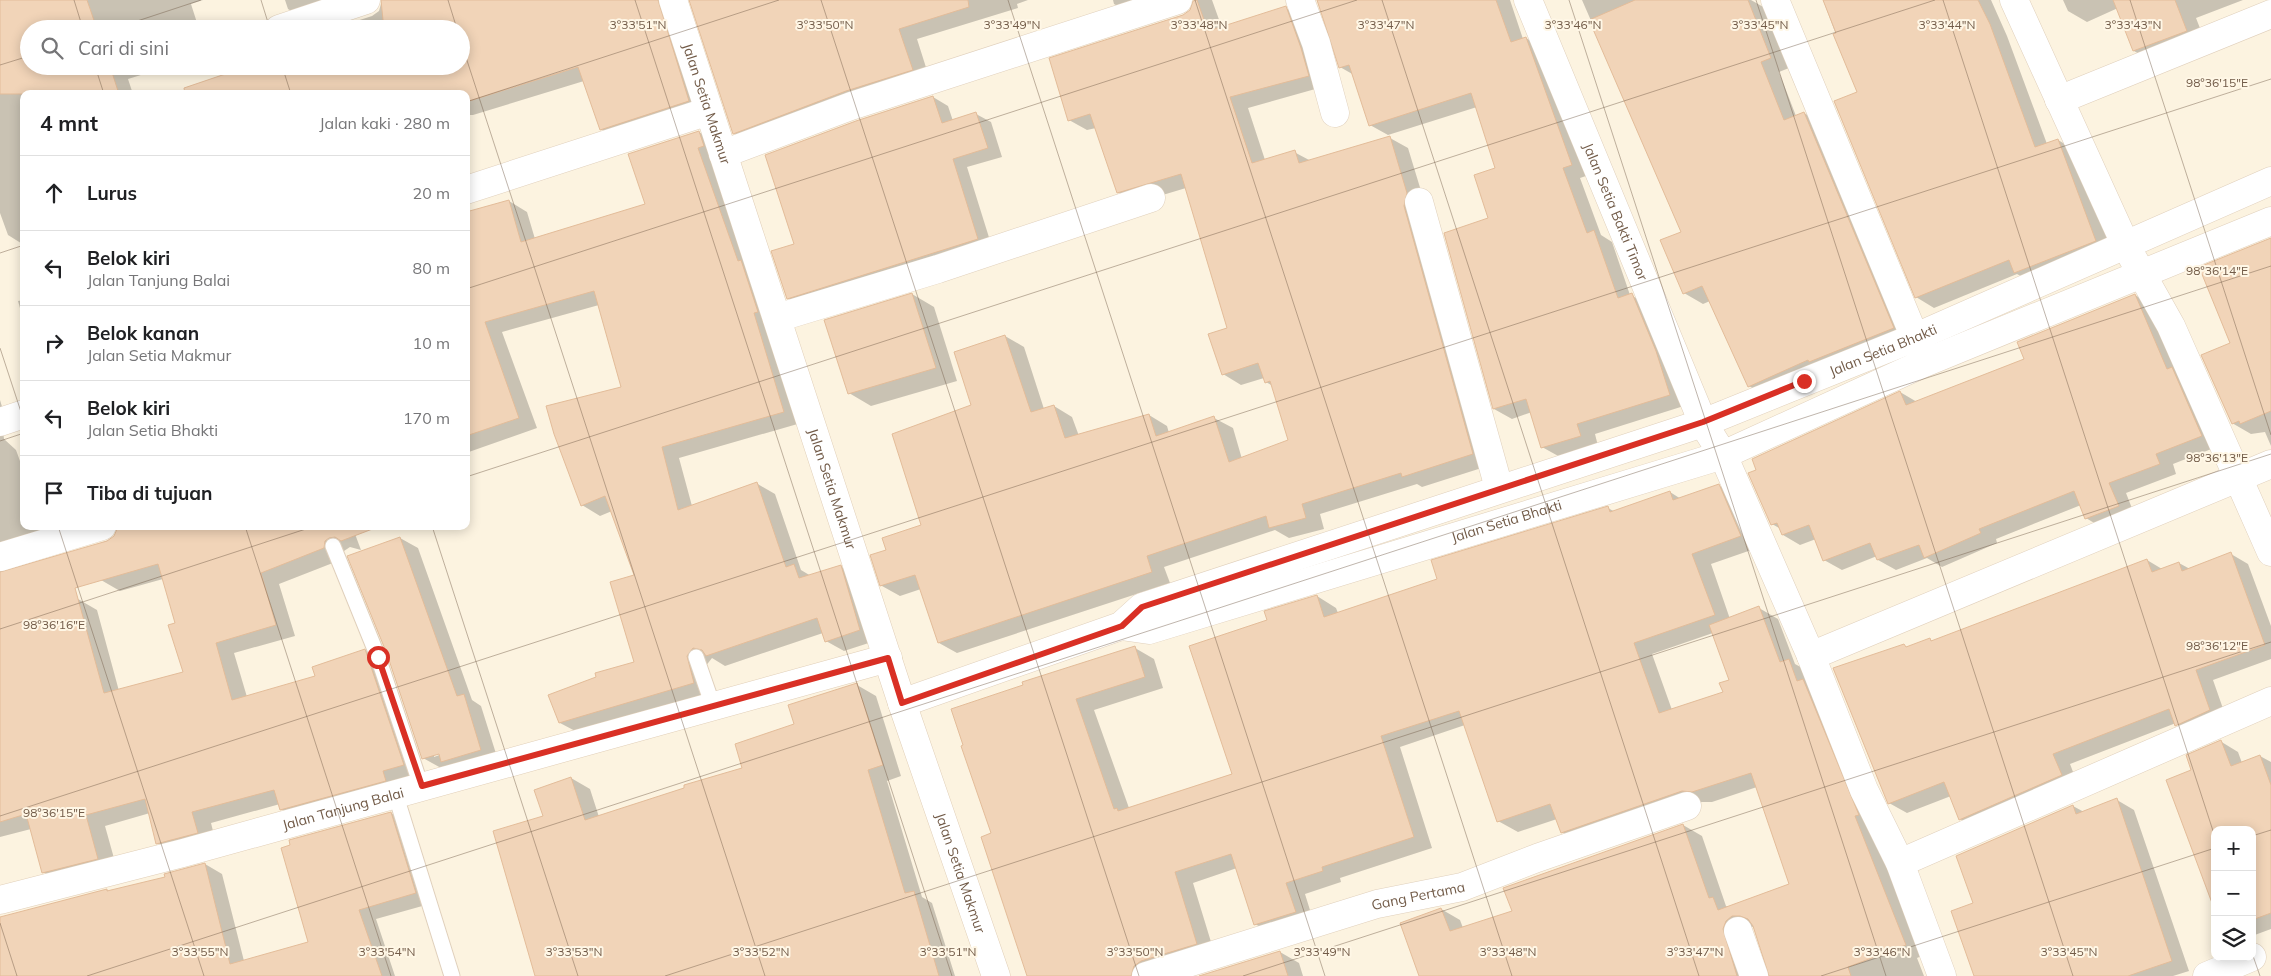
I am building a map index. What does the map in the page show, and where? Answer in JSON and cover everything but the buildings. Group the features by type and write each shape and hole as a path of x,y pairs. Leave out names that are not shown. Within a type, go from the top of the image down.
{"street":[{"path":"306,20 366,0"},
{"name":"Jalan Setia Makmur","path":"673,0 902,703 996,976"},
{"path":"723,154 851,106 1178,0"},
{"path":"1300,0 1316,43 1335,113"},
{"name":"Jalan Setia Bakti Timor","path":"1528,0 1703,422 1723,455 1811,656 1864,790 1900,863 1942,976"},
{"path":"1775,0 1916,337 1924,363"},
{"path":"2014,0 2126,246 2171,326 2271,552"},
{"path":"2059,100 2271,14"},
{"path":"470,189 709,111"},
{"name":"Jalan Setia Bhakti","path":"902,703 1122,626 1142,607 1703,422 1916,337 2271,181"},
{"path":"777,318 938,269 1151,198"},
{"path":"1419,202 1499,488"},
{"name":"Jalan Setia Bhakti","path":"1122,626 1149,630 1723,455 1924,363 2142,275 2271,220"},
{"path":"0,422 20,415"},
{"path":"1811,656 2239,479 2271,464"},
{"path":"0,557 89,530"},
{"path":"1376,531 1383,560"},
{"name":"Jalan Tanjung Balai","path":"0,900 183,853 888,658"},
{"path":"1900,863 2271,701"},
{"name":"Gang Pertama","path":"1146,976 1377,904 1462,887 1537,858 1687,806"},
{"path":"1738,931 1754,976"},
{"path":"2256,955 2271,949"},
{"path":"2207,976 2243,961"}],"lane":[{"path":"334,546 378,657 422,786"},
{"path":"696,657 713,706"},
{"path":"395,793 452,976"}],"route":[{"path":"378,657 422,786 888,658 902,703 1122,626 1142,607 1703,422 1804,381"}]}
